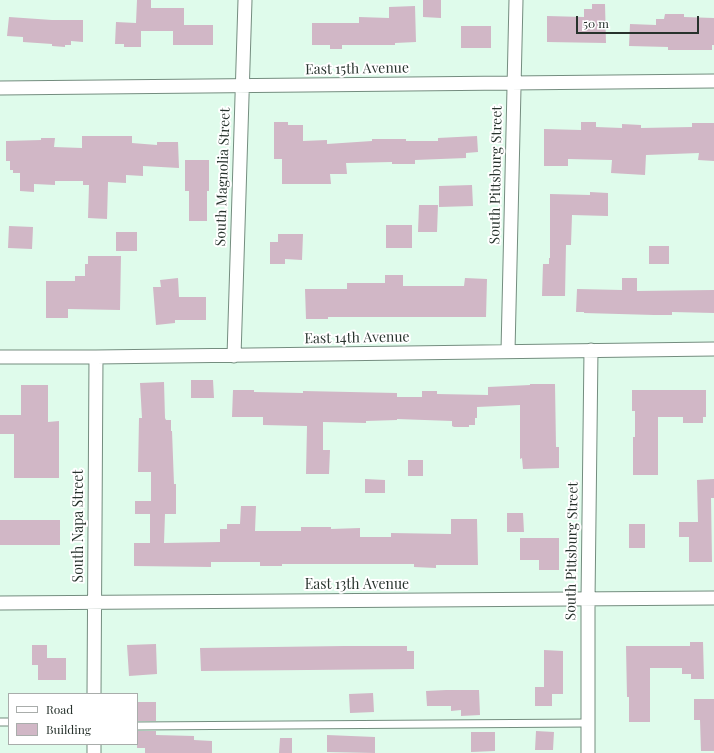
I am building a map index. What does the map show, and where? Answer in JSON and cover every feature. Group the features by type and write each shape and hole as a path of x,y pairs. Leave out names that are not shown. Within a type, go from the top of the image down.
{"street":[{"name":"South Magnolia Street","path":"234,356 245,0"},
{"name":"South Pittsburg Street","path":"508,351 516,0"},
{"name":"East 15th Avenue","path":"0,88 242,87 714,81"},
{"name":"East 14th Avenue","path":"0,358 96,358 714,349"},
{"name":"South Pittsburg Street","path":"588,753 590,350"},
{"name":"South Napa Street","path":"94,693 96,358"},
{"name":"East 13th Avenue","path":"0,602 588,600 714,598"}],"lane":[{"path":"138,726 588,723"}],"building":[{"path":"137,0 151,0 151,8 184,8 184,25 213,25 213,45 173,45 173,31 141,31 141,47 124,47 124,44 115,44 116,22 136,23"},
{"path":"423,0 441,0 441,18 423,17"},
{"path":"592,4 605,4 606,43 547,42 547,16 584,17 584,9 592,9"},
{"path":"415,6 416,42 395,43 395,45 342,45 342,49 330,49 330,45 312,45 312,23 359,23 359,17 389,18 389,7"},
{"path":"665,14 684,14 684,17 714,18 714,45 712,45 712,50 668,50 668,47 629,46 630,24 656,25 656,19 664,19"},
{"path":"9,17 52,20 83,20 83,42 71,41 71,45 65,45 65,47 52,46 52,44 23,42 23,37 7,36"},
{"path":"461,26 491,26 491,48 461,48"},
{"path":"274,122 288,122 288,125 303,125 303,141 327,140 327,144 372,141 372,139 438,141 438,138 477,136 478,152 466,153 466,158 415,160 415,164 392,164 392,162 346,163 347,174 330,174 331,184 282,184 282,159 274,159"},
{"path":"581,122 596,122 596,127 622,128 622,124 641,125 641,128 692,127 692,123 714,123 714,161 698,160 699,153 646,155 645,175 611,173 612,160 568,159 568,166 544,166 544,129 581,130"},
{"path":"82,136 132,136 132,143 157,145 157,142 178,142 179,168 143,166 143,176 126,175 126,183 108,182 107,219 88,218 89,185 83,185 83,181 55,181 55,185 34,184 34,192 20,191 20,173 13,173 13,170 10,170 10,161 6,161 6,141 55,138 54,147 82,148"},
{"path":"185,160 209,160 207,221 189,221 189,191 185,191"},
{"path":"472,185 473,206 439,207 439,186"},
{"path":"590,192 608,193 608,216 572,215 571,245 566,245 565,296 542,296 543,264 549,264 550,258 550,194 590,195"},
{"path":"419,205 438,205 437,232 418,232"},
{"path":"386,225 412,225 412,248 386,248"},
{"path":"9,226 33,227 32,249 8,248"},
{"path":"116,232 137,232 137,251 116,251"},
{"path":"278,234 303,234 302,260 285,259 285,264 270,264 270,242 278,242"},
{"path":"649,246 669,246 669,264 649,264"},
{"path":"88,256 121,256 120,310 68,309 68,318 46,318 46,281 75,281 75,276 85,276 85,264 88,264"},
{"path":"385,275 403,275 403,286 464,286 465,278 487,279 486,317 328,317 328,319 306,319 305,289 347,289 347,283 385,283"},
{"path":"178,278 179,297 206,297 206,320 175,320 175,323 156,325 153,287 161,287 160,280"},
{"path":"622,278 637,278 637,291 714,290 714,313 672,312 672,315 654,315 576,312 577,289 622,290"},
{"path":"191,380 213,380 214,398 191,398"},
{"path":"164,382 165,418 166,420 171,420 172,431 174,484 176,484 176,514 165,514 164,543 220,542 220,529 227,529 227,524 240,524 241,506 256,506 255,531 301,531 301,527 331,527 331,529 360,528 360,537 391,537 391,533 451,534 451,519 477,519 478,565 436,565 436,568 414,567 414,564 282,564 282,566 260,566 260,562 211,562 211,567 134,566 134,543 150,543 150,514 135,514 135,501 151,501 151,472 138,472 139,418 142,418 140,383"},
{"path":"555,384 556,447 559,447 559,468 523,469 522,458 520,459 520,405 477,407 477,418 475,418 475,425 469,425 469,427 454,427 452,426 452,421 397,419 366,421 366,423 323,422 323,450 330,450 329,474 306,474 307,426 263,425 263,417 232,417 233,390 303,393 303,391 397,393 397,397 422,397 422,391 437,391 437,394 488,395 488,387"},
{"path":"21,385 48,385 48,422 59,421 59,478 14,478 14,434 0,434 0,415 21,415"},
{"path":"632,390 706,390 706,417 703,417 703,423 683,423 683,417 658,417 658,475 633,475 635,411 632,411"},
{"path":"408,460 423,460 423,476 408,476"},
{"path":"365,479 385,480 385,493 365,493"},
{"path":"714,479 714,498 711,498 712,562 689,562 689,537 679,537 679,522 698,522 697,480"},
{"path":"507,513 523,513 524,532 507,532"},
{"path":"0,520 60,520 60,545 0,545"},
{"path":"629,524 645,524 645,548 629,548"},
{"path":"520,538 559,538 559,570 539,570 539,560 520,560"},
{"path":"690,642 703,642 704,679 691,679 691,674 682,674 682,668 650,668 650,722 629,722 626,646 690,646"},
{"path":"156,644 157,674 129,676 127,645"},
{"path":"32,645 47,645 47,658 66,658 66,680 38,680 38,665 32,665"},
{"path":"407,646 407,651 414,651 414,669 201,671 200,648"},
{"path":"544,650 563,651 563,694 552,694 552,706 535,706 535,687 544,687"},
{"path":"479,690 480,715 461,716 461,710 451,711 451,706 427,706 426,691"},
{"path":"373,693 374,712 350,713 349,694"},
{"path":"694,699 714,699 714,751 701,751 700,720 694,720"},
{"path":"138,702 156,702 156,721 138,721"},
{"path":"138,731 156,731 156,735 194,736 194,740 212,741 212,753 145,753 145,748 137,748"},
{"path":"536,731 554,732 553,750 535,750"},
{"path":"471,732 495,732 495,751 471,752"},
{"path":"327,735 375,737 375,753 327,752"},
{"path":"280,738 292,738 292,753 279,753"}]}
